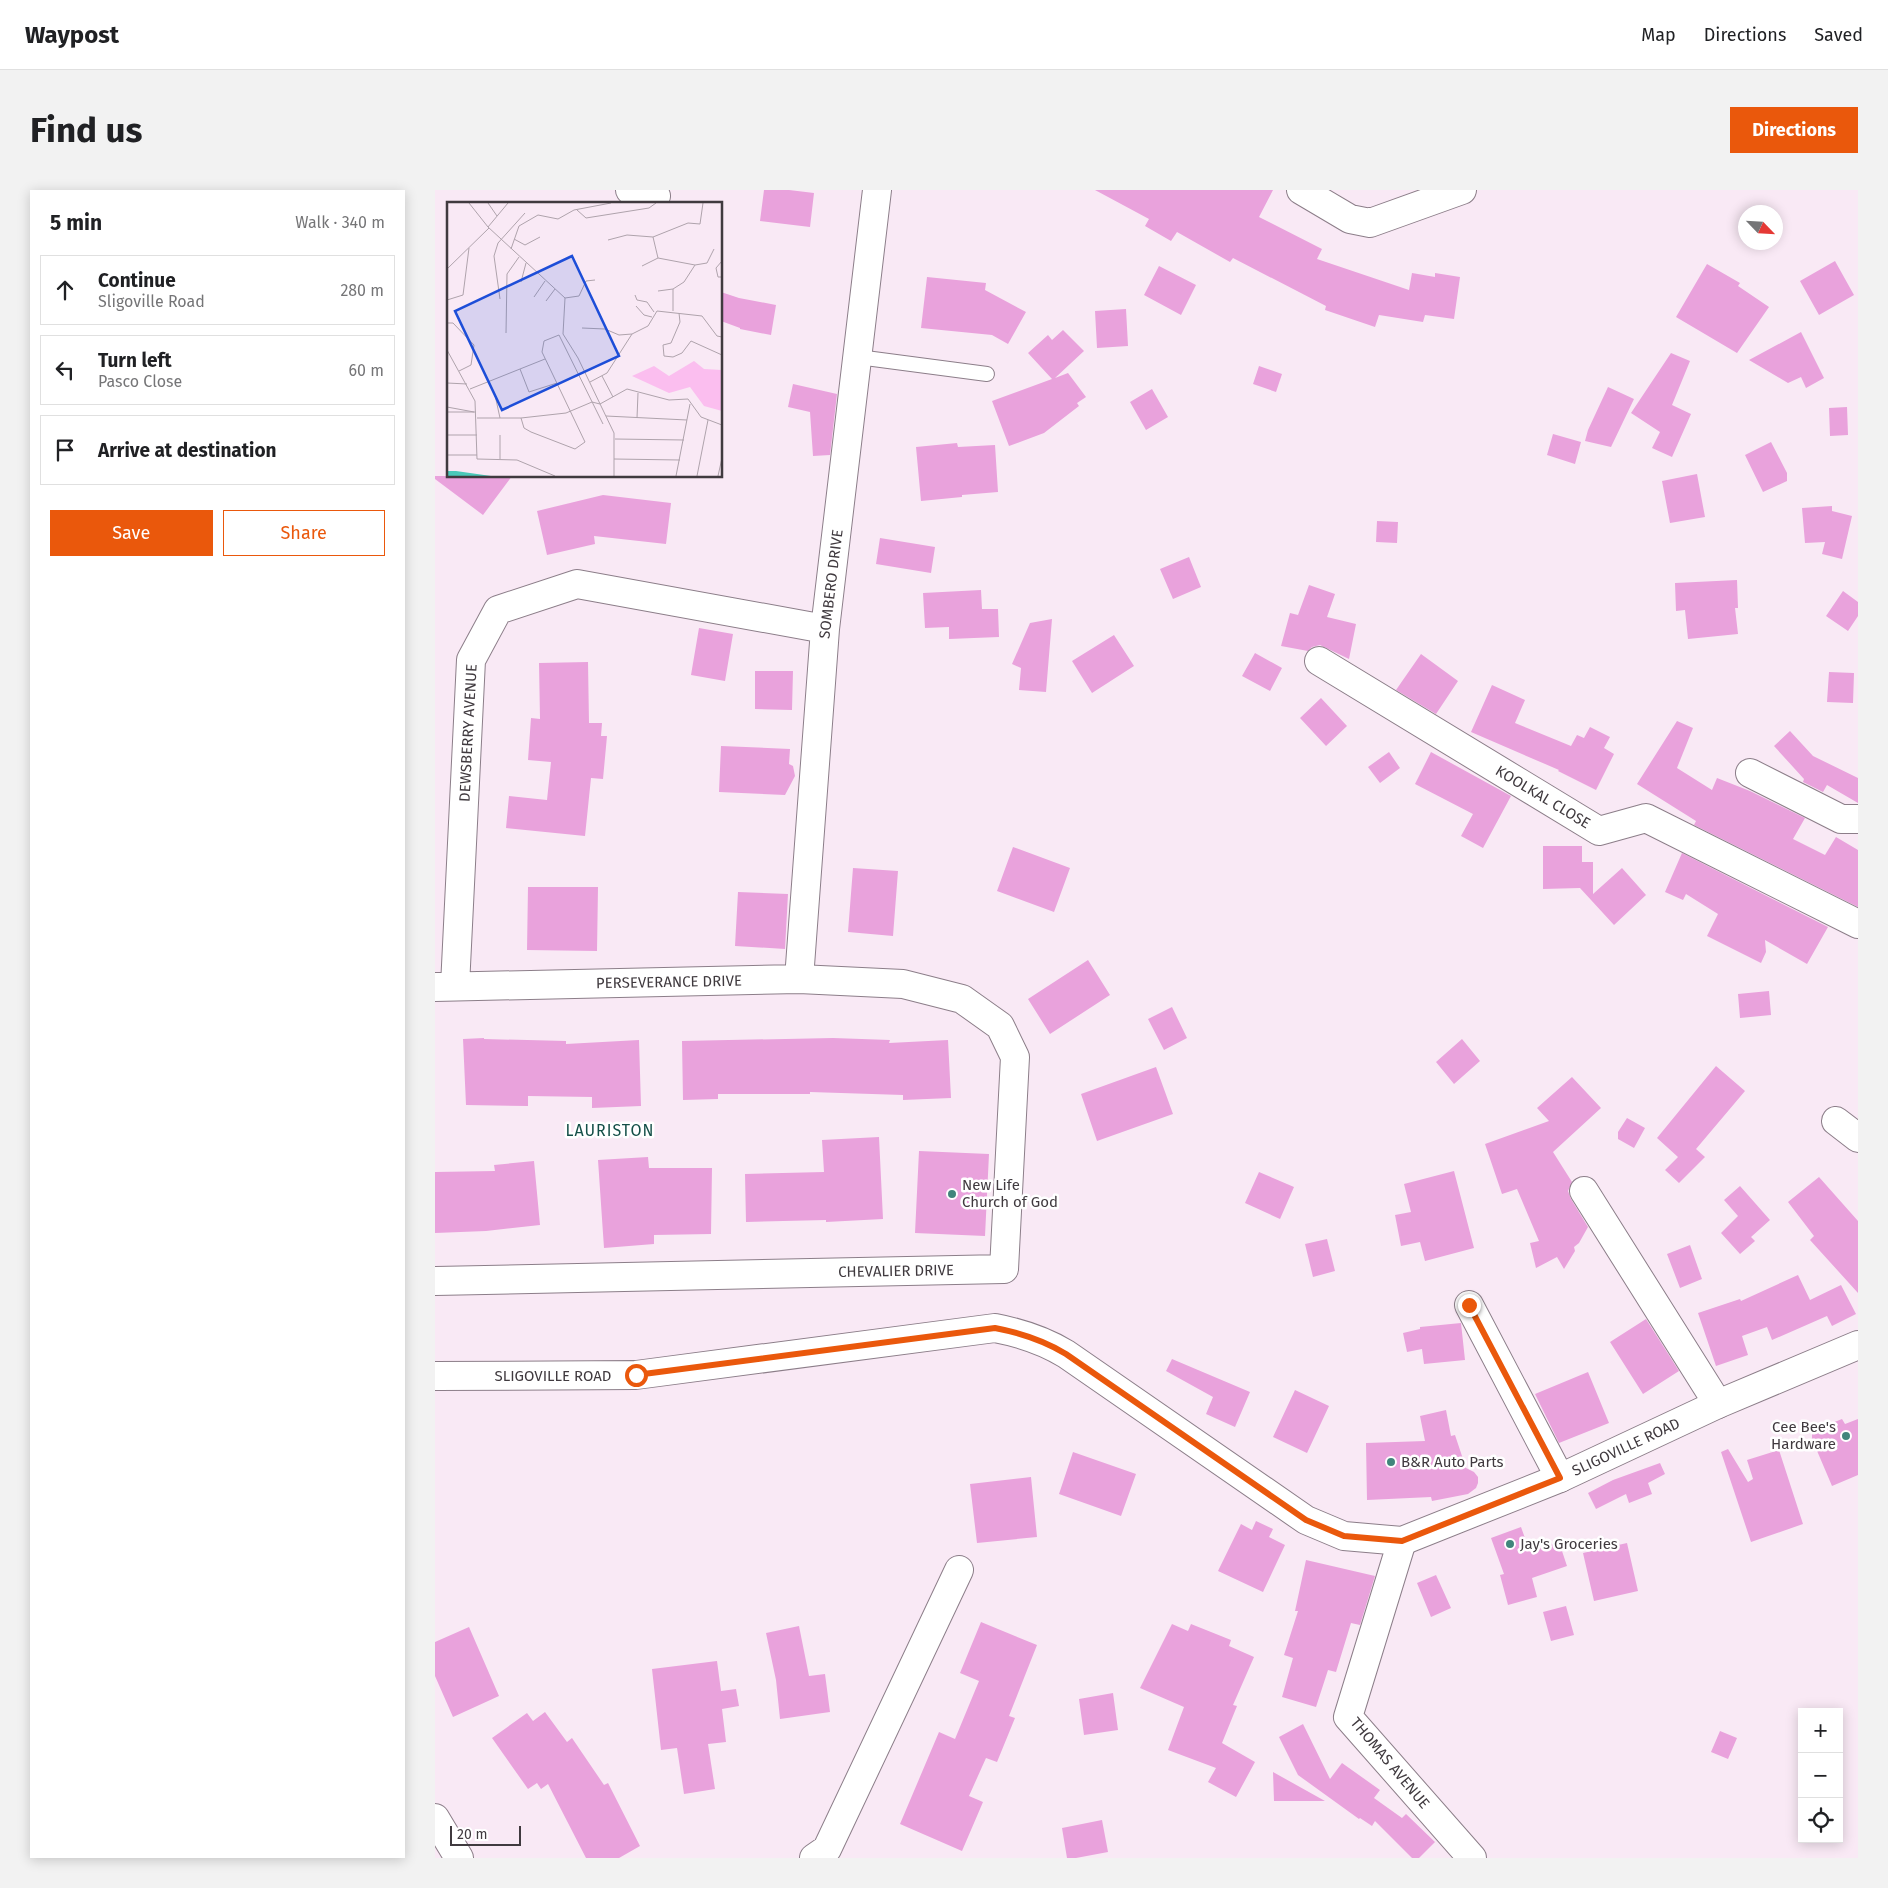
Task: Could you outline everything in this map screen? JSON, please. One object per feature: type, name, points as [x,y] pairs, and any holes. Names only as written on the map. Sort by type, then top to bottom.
[{"type":"street","points":[[630,190],[656,196]]},
{"type":"street","name":"SOMBERO DRIVE","points":[[799,979],[825,629],[877,190]]},
{"type":"street","points":[[1301,190],[1350,219],[1369,222],[1462,190]]},
{"type":"street","name":"DEWSBERRY AVENUE","points":[[445,986],[471,660],[498,610],[577,584],[825,629]]},
{"type":"street","name":"KOOLKAL CLOSE","points":[[1319,661],[1599,831],[1646,818],[1858,924]]},
{"type":"street","points":[[1750,773],[1841,819],[1858,819]]},
{"type":"street","name":"PERSEVERANCE DRIVE","points":[[445,986],[799,979],[903,984]]},
{"type":"street","name":"CHEVALIER DRIVE","points":[[435,1281],[1003,1269],[1015,1056],[1000,1026],[962,999],[903,984]]},
{"type":"street","points":[[1836,1121],[1858,1138]]},
{"type":"street","points":[[1584,1190],[1718,1404]]},
{"type":"street","points":[[1469,1305],[1560,1478]]},
{"type":"street","name":"SLIGOVILLE ROAD","points":[[435,1376],[636,1375],[995,1328],[1024,1334],[1049,1344],[1066,1354],[1306,1520],[1344,1536],[1402,1541],[1560,1478],[1718,1404],[1858,1345]]},
{"type":"street","name":"THOMAS AVENUE","points":[[1402,1541],[1348,1717],[1472,1858]]},
{"type":"street","points":[[814,1858],[827,1849],[959,1570]]},
{"type":"street","points":[[435,1818],[459,1858]]},
{"type":"lane","points":[[858,357],[987,374]]},
{"type":"building","points":[[764,190],[814,193],[810,227],[760,221]]},
{"type":"building","points":[[1095,190],[1273,190],[1259,217],[1322,249],[1317,259],[1409,290],[1412,273],[1435,277],[1435,273],[1460,277],[1454,319],[1425,315],[1423,322],[1379,315],[1375,327],[1325,310],[1326,306],[1233,258],[1230,262],[1177,232],[1171,241],[1145,226],[1149,219]]},
{"type":"building","points":[[1835,261],[1854,295],[1819,315],[1800,281]]},
{"type":"building","points":[[1707,264],[1740,283],[1738,286],[1769,307],[1737,353],[1676,317]]},
{"type":"building","points":[[1159,266],[1196,285],[1181,315],[1144,295]]},
{"type":"building","points":[[927,277],[986,283],[985,290],[1026,312],[1008,344],[992,335],[921,328]]},
{"type":"building","points":[[723,293],[739,298],[776,305],[771,335],[740,328],[723,322]]},
{"type":"building","points":[[1126,309],[1128,346],[1097,348],[1095,311]]},
{"type":"building","points":[[1063,330],[1084,351],[1055,378],[1068,373],[1086,397],[1077,403],[1079,406],[1044,433],[1009,446],[992,401],[1052,379],[1028,353],[1048,335],[1052,340]]},
{"type":"building","points":[[1801,332],[1824,378],[1806,388],[1801,377],[1788,383],[1749,360]]},
{"type":"building","points":[[1671,353],[1690,361],[1672,405],[1691,414],[1672,457],[1652,448],[1660,432],[1631,413]]},
{"type":"building","points":[[1259,366],[1282,374],[1276,392],[1253,384]]},
{"type":"building","points":[[793,384],[837,394],[830,455],[813,456],[810,412],[788,407]]},
{"type":"building","points":[[1608,387],[1634,399],[1611,447],[1585,441],[1588,430]]},
{"type":"building","points":[[1152,389],[1168,417],[1146,430],[1130,402]]},
{"type":"building","points":[[1847,407],[1848,435],[1830,436],[1829,408]]},
{"type":"building","points":[[1553,434],[1581,442],[1575,464],[1547,455]]},
{"type":"building","points":[[1771,442],[1787,473],[1787,481],[1763,492],[1745,455]]},
{"type":"building","points":[[957,443],[958,447],[995,445],[998,492],[921,501],[916,447]]},
{"type":"building","points":[[1697,474],[1705,517],[1670,523],[1662,481]]},
{"type":"building","points":[[435,476],[447,476],[447,478],[511,478],[483,515],[435,479]]},
{"type":"building","points":[[603,495],[671,503],[666,544],[594,536],[595,544],[547,555],[537,511]]},
{"type":"building","points":[[1832,506],[1832,511],[1852,516],[1842,559],[1822,554],[1825,542],[1805,543],[1802,508]]},
{"type":"building","points":[[1377,521],[1398,522],[1397,543],[1376,542]]},
{"type":"building","points":[[880,538],[935,547],[931,573],[876,564]]},
{"type":"building","points":[[1189,557],[1201,587],[1173,599],[1160,569]]},
{"type":"building","points":[[1737,580],[1738,608],[1735,608],[1738,634],[1688,639],[1685,610],[1676,611],[1675,583]]},
{"type":"building","points":[[1309,585],[1335,594],[1327,617],[1356,624],[1349,659],[1320,645],[1312,647],[1308,651],[1281,646],[1290,613],[1298,615]]},
{"type":"building","points":[[981,590],[982,609],[998,609],[999,637],[949,639],[949,627],[925,628],[923,593]]},
{"type":"building","points":[[1843,591],[1858,602],[1858,616],[1848,631],[1826,616]]},
{"type":"building","points":[[1052,619],[1046,692],[1019,690],[1021,668],[1012,664],[1030,623]]},
{"type":"building","points":[[699,628],[733,634],[725,681],[691,675]]},
{"type":"building","points":[[1114,635],[1134,666],[1092,693],[1072,661]]},
{"type":"building","points":[[1255,653],[1282,668],[1270,691],[1242,676]]},
{"type":"building","points":[[1421,654],[1458,681],[1436,714],[1396,690]]},
{"type":"building","points":[[588,662],[589,723],[602,723],[601,736],[607,736],[603,779],[591,778],[585,836],[506,828],[509,796],[547,800],[551,762],[528,760],[531,718],[540,719],[539,663]]},
{"type":"building","points":[[755,671],[793,671],[792,710],[755,709]]},
{"type":"building","points":[[1829,672],[1854,673],[1853,703],[1827,702]]},
{"type":"building","points":[[1492,685],[1525,700],[1515,723],[1571,746],[1577,735],[1584,738],[1590,727],[1610,737],[1604,748],[1614,754],[1596,790],[1559,770],[1471,732]]},
{"type":"building","points":[[1321,698],[1347,726],[1326,746],[1300,718]]},
{"type":"building","points":[[1677,721],[1693,728],[1677,768],[1712,790],[1717,778],[1750,791],[1805,818],[1793,839],[1825,855],[1836,837],[1858,850],[1858,907],[1694,825],[1696,821],[1637,784]]},
{"type":"building","points":[[1790,731],[1813,756],[1858,778],[1858,803],[1827,785],[1823,792],[1803,782],[1804,779],[1774,746]]},
{"type":"building","points":[[721,746],[790,749],[789,764],[793,766],[795,776],[785,795],[719,792]]},
{"type":"building","points":[[1389,752],[1400,768],[1380,783],[1368,767]]},
{"type":"building","points":[[1431,752],[1511,796],[1483,848],[1461,836],[1473,814],[1415,784]]},
{"type":"building","points":[[1543,846],[1582,846],[1582,862],[1593,862],[1593,894],[1622,868],[1646,895],[1614,925],[1580,888],[1543,889]]},
{"type":"building","points":[[1013,847],[1070,868],[1054,912],[997,891]]},
{"type":"building","points":[[1682,853],[1828,927],[1807,964],[1765,940],[1766,952],[1761,963],[1707,936],[1718,914],[1686,894],[1683,900],[1665,892]]},
{"type":"building","points":[[853,868],[898,871],[893,936],[848,932]]},
{"type":"building","points":[[528,887],[598,887],[597,951],[527,950]]},
{"type":"building","points":[[738,892],[788,894],[785,949],[735,946]]},
{"type":"building","points":[[1088,960],[1110,995],[1050,1034],[1028,999]]},
{"type":"building","points":[[1769,991],[1771,1015],[1740,1018],[1738,994]]},
{"type":"building","points":[[1172,1007],[1187,1038],[1164,1050],[1148,1019]]},
{"type":"building","points":[[833,1038],[890,1040],[889,1043],[948,1040],[951,1098],[903,1100],[903,1095],[810,1092],[810,1094],[718,1094],[718,1099],[683,1100],[682,1041]]},
{"type":"building","points":[[463,1039],[566,1041],[566,1044],[639,1040],[641,1106],[592,1108],[592,1097],[528,1096],[528,1106],[466,1105]]},
{"type":"building","points":[[1462,1039],[1480,1061],[1454,1084],[1436,1062]]},
{"type":"building","points":[[1716,1066],[1745,1091],[1696,1149],[1705,1157],[1679,1183],[1665,1170],[1678,1157],[1657,1138]]},
{"type":"building","points":[[1156,1067],[1173,1114],[1097,1141],[1081,1094]]},
{"type":"building","points":[[1572,1077],[1601,1108],[1553,1152],[1572,1182],[1568,1191],[1588,1227],[1579,1243],[1574,1247],[1575,1251],[1564,1269],[1557,1257],[1536,1268],[1530,1243],[1539,1241],[1517,1189],[1502,1194],[1485,1144],[1549,1121],[1537,1108]]},
{"type":"building","points":[[1627,1118],[1645,1128],[1634,1148],[1618,1139],[1618,1132]]},
{"type":"building","points":[[879,1137],[883,1219],[826,1222],[826,1220],[746,1222],[745,1174],[824,1172],[822,1140]]},
{"type":"building","name":"New Life Church of God","points":[[919,1151],[989,1154],[985,1236],[915,1233]]},
{"type":"building","points":[[648,1157],[649,1168],[712,1168],[711,1234],[654,1235],[654,1244],[604,1248],[598,1160]]},
{"type":"building","points":[[534,1161],[540,1225],[486,1231],[435,1233],[435,1172],[495,1171],[494,1165]]},
{"type":"building","points":[[1454,1171],[1474,1248],[1425,1261],[1420,1242],[1401,1246],[1395,1215],[1411,1212],[1404,1184]]},
{"type":"building","points":[[1259,1172],[1294,1187],[1280,1219],[1245,1203]]},
{"type":"building","points":[[1819,1177],[1858,1221],[1858,1293],[1810,1240],[1814,1236],[1788,1202]]},
{"type":"building","points":[[1740,1186],[1770,1220],[1751,1237],[1755,1241],[1740,1254],[1721,1233],[1738,1216],[1724,1200]]},
{"type":"building","points":[[1327,1239],[1335,1271],[1313,1277],[1305,1244]]},
{"type":"building","points":[[1690,1245],[1702,1279],[1680,1288],[1667,1254]]},
{"type":"building","points":[[1798,1275],[1810,1300],[1841,1285],[1856,1314],[1832,1326],[1827,1316],[1772,1340],[1767,1327],[1742,1336],[1748,1355],[1716,1366],[1698,1313],[1740,1299],[1741,1301]]},
{"type":"building","points":[[1646,1319],[1679,1371],[1643,1394],[1610,1342]]},
{"type":"building","points":[[1461,1323],[1465,1360],[1424,1364],[1422,1349],[1407,1352],[1403,1333],[1420,1329],[1420,1327]]},
{"type":"building","points":[[1172,1359],[1250,1392],[1235,1427],[1206,1414],[1213,1397],[1166,1371]]},
{"type":"building","points":[[1588,1372],[1609,1423],[1559,1443],[1535,1394]]},
{"type":"building","points":[[1295,1390],[1329,1406],[1307,1453],[1273,1437]]},
{"type":"building","points":[[1446,1410],[1451,1436],[1455,1435],[1466,1468],[1474,1472],[1478,1477],[1476,1488],[1468,1494],[1432,1501],[1431,1497],[1367,1500],[1366,1443],[1425,1441],[1420,1416]]},
{"type":"building","points":[[1842,1419],[1845,1424],[1858,1419],[1858,1475],[1832,1486],[1812,1439],[1812,1431]]},
{"type":"building","points":[[1728,1449],[1748,1482],[1753,1479],[1747,1460],[1779,1450],[1803,1524],[1751,1542],[1721,1452]]},
{"type":"building","points":[[1073,1452],[1136,1474],[1121,1516],[1059,1494]]},
{"type":"building","points":[[1660,1463],[1665,1474],[1648,1483],[1652,1494],[1629,1503],[1626,1494],[1596,1509],[1588,1493],[1613,1480]]},
{"type":"building","points":[[1031,1477],[1037,1537],[977,1543],[970,1484]]},
{"type":"building","points":[[1256,1521],[1273,1529],[1269,1537],[1285,1545],[1263,1592],[1218,1571],[1241,1524],[1252,1530]]},
{"type":"building","points":[[1521,1527],[1530,1552],[1559,1542],[1567,1566],[1532,1578],[1537,1597],[1508,1605],[1500,1575],[1504,1574],[1491,1538]]},
{"type":"building","points":[[1627,1543],[1638,1591],[1594,1601],[1583,1553]]},
{"type":"building","points":[[1306,1560],[1375,1576],[1360,1625],[1351,1623],[1336,1672],[1328,1670],[1316,1707],[1282,1697],[1293,1658],[1284,1655],[1298,1611],[1295,1611]]},
{"type":"building","points":[[1436,1575],[1451,1608],[1431,1617],[1417,1583]]},
{"type":"building","points":[[1566,1606],[1574,1635],[1551,1641],[1543,1612]]},
{"type":"building","points":[[981,1622],[1037,1645],[1009,1716],[1015,1718],[997,1762],[986,1758],[969,1796],[983,1802],[962,1851],[900,1824],[939,1732],[955,1739],[979,1681],[960,1673]]},
{"type":"building","points":[[1172,1624],[1188,1631],[1191,1624],[1231,1640],[1229,1646],[1254,1657],[1233,1705],[1237,1706],[1222,1743],[1255,1762],[1236,1797],[1208,1782],[1216,1768],[1168,1750],[1184,1707],[1140,1688]]},
{"type":"building","points":[[799,1626],[809,1676],[825,1674],[830,1712],[780,1719],[776,1680],[766,1633]]},
{"type":"building","points":[[469,1627],[499,1696],[453,1717],[435,1676],[435,1642]]},
{"type":"building","points":[[717,1661],[721,1691],[736,1689],[739,1706],[722,1709],[726,1742],[708,1744],[715,1789],[684,1794],[677,1748],[661,1750],[652,1669]]},
{"type":"building","points":[[1113,1693],[1118,1730],[1084,1735],[1079,1699]]},
{"type":"building","points":[[545,1712],[567,1742],[572,1738],[604,1785],[608,1783],[640,1846],[619,1858],[586,1858],[548,1784],[541,1789],[537,1783],[528,1789],[492,1738],[527,1713],[533,1721]]},
{"type":"building","points":[[1303,1724],[1330,1779],[1342,1763],[1380,1790],[1374,1798],[1402,1818],[1406,1814],[1435,1842],[1419,1858],[1412,1858],[1375,1821],[1372,1826],[1359,1819],[1298,1775],[1279,1737]]},
{"type":"building","points":[[1720,1731],[1737,1738],[1728,1759],[1711,1752]]},
{"type":"building","points":[[1273,1772],[1325,1801],[1274,1801]]},
{"type":"building","points":[[1102,1820],[1108,1852],[1067,1858],[1062,1828]]},
{"type":"place","name":"New Life Church of God","points":[[952,1194]]},
{"type":"place","name":"Cee Bee's Hardware","points":[[1846,1436]]},
{"type":"place","name":"B&R Auto Parts","points":[[1391,1462]]},
{"type":"place","name":"Jay's Groceries","points":[[1510,1544]]},
{"type":"district","name":"LAURISTON","points":[[610,1130]]},
{"type":"route","points":[[636,1375],[995,1328],[1024,1334],[1049,1344],[1066,1354],[1306,1520],[1344,1536],[1402,1541],[1560,1478],[1469,1305]]}]
